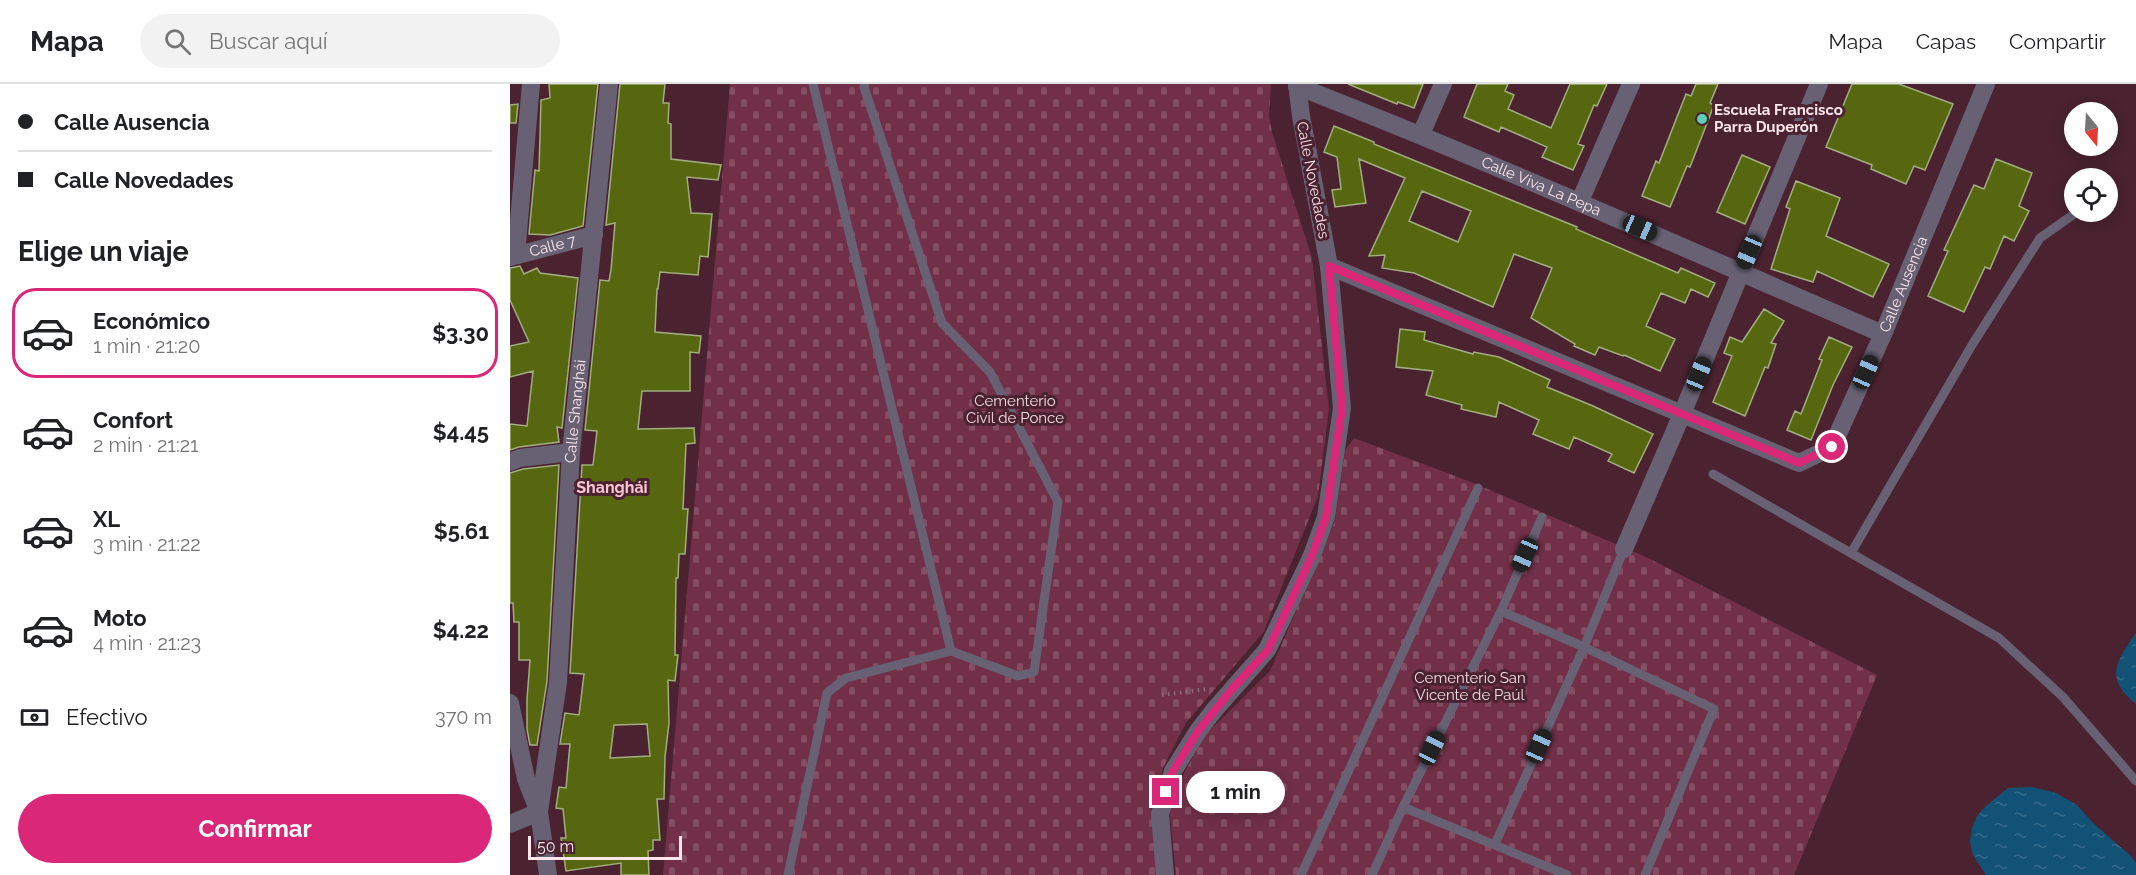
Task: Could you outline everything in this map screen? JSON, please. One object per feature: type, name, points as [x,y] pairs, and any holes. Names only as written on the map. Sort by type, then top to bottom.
[{"type":"street","points":[[513,256],[531,84]]},
{"type":"street","name":"Calle Shanghái","points":[[539,812],[558,682],[571,452],[609,84]]},
{"type":"street","points":[[1421,134],[1443,84]]},
{"type":"street","points":[[1580,201],[1631,84]]},
{"type":"street","points":[[1624,549],[1819,84]]},
{"type":"street","name":"Calle Viva La Pepa","points":[[1297,85],[1580,201],[1883,334]]},
{"type":"street","name":"Calle Novedades","points":[[1165,875],[1160,814],[1173,771],[1198,731],[1268,650],[1311,558],[1326,517],[1342,408],[1329,266],[1297,85]]},
{"type":"street","name":"Calle Ausencia","points":[[1682,414],[1799,463],[1832,447],[1883,334],[1981,86]]},
{"type":"street","name":"Calle 7","points":[[513,256],[594,235]]},
{"type":"street","points":[[1329,266],[1682,414]]},
{"type":"street","points":[[510,462],[520,458],[571,452]]},
{"type":"street","points":[[510,703],[526,779],[539,812],[548,875]]},
{"type":"street","points":[[510,824],[539,812]]},
{"type":"lane","points":[[813,84],[951,651]]},
{"type":"lane","points":[[788,875],[827,693],[846,678],[951,651],[1018,676],[1034,672],[1058,502],[990,372],[942,323],[862,85]]},
{"type":"lane","points":[[1851,553],[1972,345],[2040,238],[2064,221]]},
{"type":"lane","points":[[1713,474],[1999,638],[2063,697],[2136,781]]},
{"type":"lane","points":[[1300,875],[1478,488]]},
{"type":"lane","points":[[1372,875],[1403,807],[1501,611],[1542,517]]},
{"type":"lane","points":[[1495,844],[1584,647],[1624,549]]},
{"type":"lane","points":[[1501,611],[1584,647],[1714,709],[1645,875]]},
{"type":"lane","points":[[1403,807],[1567,875]]},
{"type":"path","points":[[1162,695],[1216,687],[1232,689]]},
{"type":"green space","name":"Cementerio Civil de Ponce","points":[[730,84],[1271,84],[1269,116],[1272,132],[1312,258],[1329,409],[1318,496],[1264,631],[1186,723],[1163,768],[1151,806],[1159,875],[663,875]]},
{"type":"green space","name":"Cementerio San Vicente de Paúl","points":[[1354,438],[1471,482],[1646,557],[1877,675],[1794,875],[1176,875],[1169,805],[1204,736],[1270,671],[1335,521],[1345,450]]},
{"type":"water","points":[[2136,633],[2136,704],[2120,686],[2116,670],[2123,652]]},
{"type":"water","points":[[2032,787],[2056,793],[2077,805],[2093,823],[2131,856],[2136,863],[2136,875],[1986,875],[1973,855],[1970,842],[1977,816],[2008,788]]},
{"type":"building","points":[[549,84],[598,84],[583,226],[550,235],[529,234],[535,170],[539,171],[541,100],[550,98]]},
{"type":"building","points":[[620,84],[665,84],[663,103],[669,103],[671,159],[721,165],[718,180],[687,177],[691,213],[712,214],[708,257],[700,256],[698,275],[660,272],[657,289],[655,332],[701,336],[699,353],[690,352],[690,391],[642,391],[638,429],[694,428],[695,443],[686,444],[683,509],[688,509],[685,554],[679,554],[678,578],[676,578],[675,655],[678,655],[675,681],[668,680],[669,723],[664,799],[657,799],[660,840],[653,840],[653,850],[648,851],[649,875],[621,875],[621,863],[566,871],[561,838],[566,838],[563,809],[556,808],[559,787],[566,788],[570,744],[560,744],[565,713],[579,715],[584,674],[570,673],[582,465],[593,465],[597,431],[585,430],[600,280],[609,281],[615,223],[606,225]],"holes":[[[647,724],[650,756],[610,758],[614,725]]]},
{"type":"building","points":[[1348,84],[1423,84],[1414,108],[1398,102],[1397,104]]},
{"type":"building","points":[[1477,84],[1508,84],[1505,91],[1514,95],[1508,109],[1551,128],[1570,84],[1607,84],[1597,106],[1594,105],[1578,144],[1584,146],[1573,170],[1542,157],[1547,147],[1501,127],[1499,132],[1464,117]]},
{"type":"building","points":[[1696,84],[1718,84],[1710,103],[1714,105],[1690,167],[1687,166],[1670,207],[1642,196],[1656,161],[1659,163],[1686,94],[1691,96]]},
{"type":"building","points":[[1852,84],[1899,84],[1953,104],[1925,170],[1914,166],[1906,184],[1871,169],[1872,165],[1826,147]]},
{"type":"building","points":[[518,104],[516,123],[510,123],[510,105]]},
{"type":"building","points":[[1334,126],[1577,227],[1576,229],[1678,273],[1681,268],[1715,283],[1708,297],[1691,289],[1685,303],[1661,293],[1646,326],[1675,339],[1660,371],[1599,347],[1595,355],[1574,346],[1575,344],[1531,318],[1552,268],[1514,254],[1493,307],[1414,273],[1382,268],[1385,255],[1369,256],[1405,178],[1359,159],[1366,203],[1335,207],[1332,190],[1341,189],[1337,157],[1324,152]],"holes":[[[1422,191],[1471,211],[1458,242],[1409,221]]]},
{"type":"building","points":[[1742,155],[1770,167],[1745,224],[1717,212]]},
{"type":"building","points":[[1996,159],[2032,173],[2019,206],[2029,211],[2014,241],[2004,236],[1990,269],[1985,267],[1964,312],[1928,296],[1948,251],[1944,250],[1974,185],[1984,189]]},
{"type":"building","points":[[1796,181],[1840,198],[1826,236],[1889,264],[1873,297],[1817,271],[1813,282],[1771,269],[1790,209],[1786,207]]},
{"type":"building","points":[[520,266],[524,274],[537,268],[540,273],[578,278],[562,428],[557,427],[559,442],[510,450],[510,424],[527,426],[533,371],[510,377],[510,346],[529,342],[510,300],[510,268]]},
{"type":"building","points":[[1764,309],[1784,321],[1771,343],[1776,344],[1768,368],[1765,367],[1745,416],[1713,402],[1732,356],[1724,353],[1730,337],[1742,342]]},
{"type":"building","points":[[1400,329],[1425,332],[1424,340],[1473,354],[1474,352],[1499,357],[1550,380],[1547,387],[1653,434],[1634,473],[1608,461],[1612,454],[1574,437],[1569,449],[1533,434],[1539,420],[1499,402],[1496,417],[1461,409],[1462,405],[1426,395],[1433,371],[1396,367]]},
{"type":"building","points":[[1829,337],[1852,347],[1833,385],[1811,440],[1787,430],[1795,411],[1801,414],[1822,360],[1819,359]]},
{"type":"building","points":[[559,465],[547,681],[537,745],[530,745],[527,729],[527,699],[530,660],[519,660],[519,622],[514,622],[513,603],[510,603],[510,473],[523,469]]},
{"type":"place","name":"Escuela Francisco Parra Duperón","points":[[1702,119]]},
{"type":"district","name":"Shanghái","points":[[612,487]]},
{"type":"route","points":[[1166,792],[1173,771],[1198,731],[1268,650],[1311,558],[1326,517],[1342,408],[1329,266],[1799,463],[1832,447]]}]
